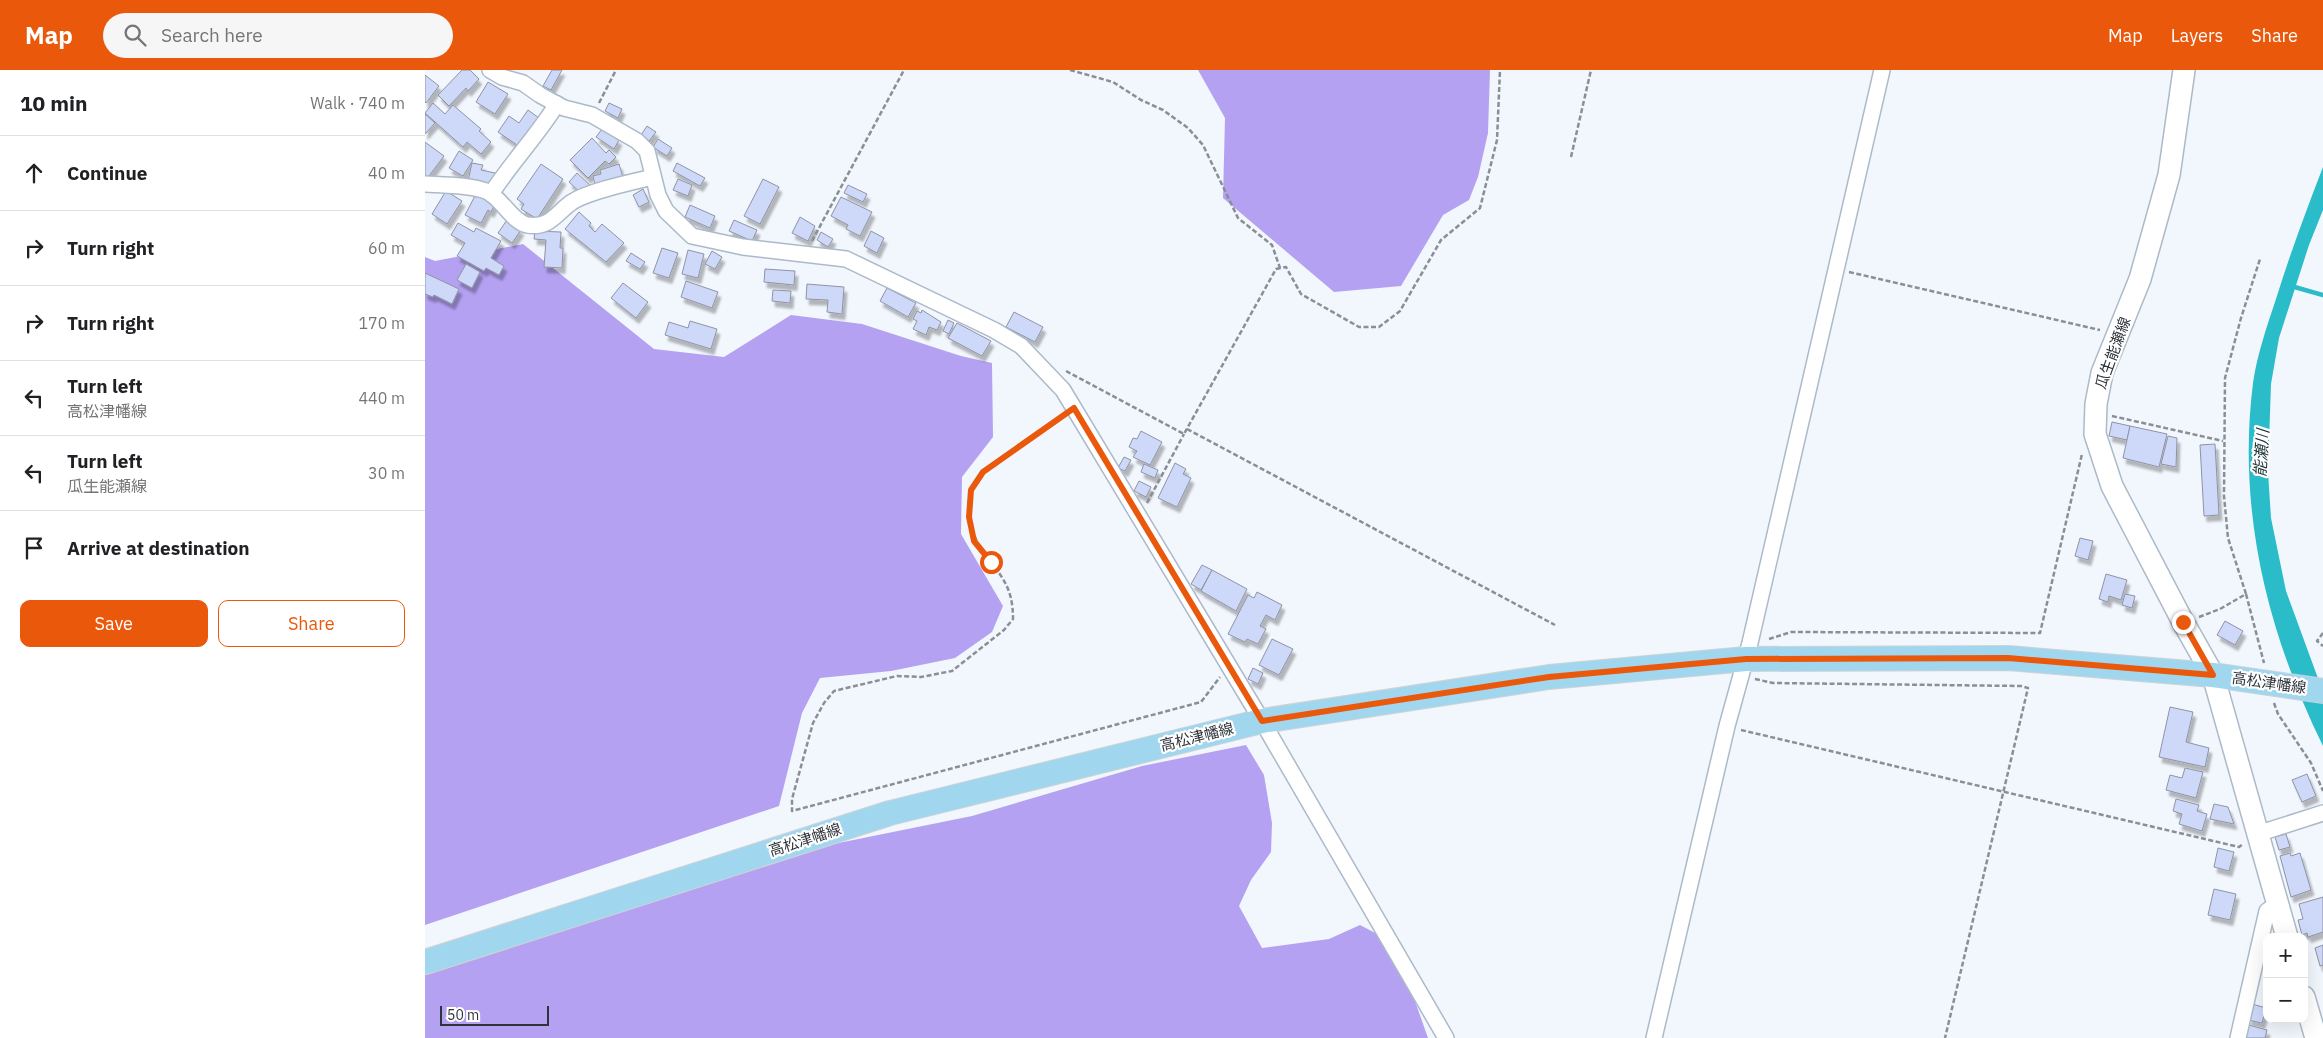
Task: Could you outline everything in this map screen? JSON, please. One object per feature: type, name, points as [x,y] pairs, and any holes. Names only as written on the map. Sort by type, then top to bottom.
[{"type":"main road","name":"瓜生能瀬線","points":[[2184,70],[2169,175],[2156,228],[2140,279],[2103,373],[2096,412],[2095,434],[2112,486],[2213,675],[2286,933]]},
{"type":"main road","name":"高松津幡線","points":[[425,962],[890,813],[1262,721],[1549,677],[1746,660],[2008,658],[2213,675],[2265,681],[2323,691]]},
{"type":"main road","points":[[2308,1011],[2316,1038]]},
{"type":"street","points":[[490,70],[503,77],[523,82],[557,104],[592,115],[642,146],[647,151],[658,195],[667,211],[692,236],[743,247],[846,258],[994,330],[1021,346],[1063,390],[1262,721],[1446,1038]]},
{"type":"street","points":[[1654,1038],[1727,726],[1746,660],[1882,70]]},
{"type":"street","points":[[491,194],[557,104]]},
{"type":"street","points":[[425,184],[485,190],[501,201],[514,217],[526,225],[546,224],[573,201],[653,177]]},
{"type":"street","points":[[2257,834],[2323,814]]},
{"type":"street","points":[[2238,1038],[2267,911],[2277,904]]},
{"type":"path","points":[[592,115],[616,70]]},
{"type":"path","points":[[805,254],[904,70]]},
{"type":"path","points":[[1070,70],[1113,82],[1141,100],[1163,110],[1188,128],[1203,145],[1238,218],[1272,246],[1280,268]]},
{"type":"path","points":[[1139,517],[1276,269],[1285,267],[1301,294],[1359,327],[1379,327],[1400,310],[1441,240],[1480,208],[1497,140],[1500,70]]},
{"type":"path","points":[[1571,157],[1591,70]]},
{"type":"path","points":[[2260,259],[2241,318],[2225,378],[2224,496],[2228,538],[2264,657],[2265,688],[2278,714],[2311,763],[2323,791]]},
{"type":"path","points":[[1835,268],[2118,334]]},
{"type":"path","points":[[1064,369],[1184,434]]},
{"type":"path","points":[[1074,408],[983,472],[971,490],[969,517],[974,541],[1004,578],[1013,603],[1013,619],[1004,630],[952,670],[921,677],[897,676],[833,691],[823,703],[813,723],[791,799],[792,811],[1201,702],[1230,667]]},
{"type":"path","points":[[2096,412],[2224,441]]},
{"type":"path","points":[[1187,429],[1555,625]]},
{"type":"path","points":[[1945,1038],[2028,688],[2021,686],[1773,683],[1746,660],[1791,632],[2040,633],[2083,452],[2097,442]]},
{"type":"path","points":[[2183,622],[2220,609],[2246,594]]},
{"type":"path","points":[[2323,633],[2317,641],[2323,646]]},
{"type":"path","points":[[1727,726],[2239,847],[2257,834]]},
{"type":"shaded area","points":[[1198,70],[1490,70],[1488,133],[1478,177],[1469,200],[1443,215],[1401,286],[1334,292],[1223,198],[1225,118]]},
{"type":"shaded area","points":[[523,244],[654,349],[724,357],[791,315],[862,324],[961,356],[992,363],[993,437],[962,477],[961,534],[1003,606],[992,632],[955,658],[891,671],[820,678],[802,713],[779,806],[425,925],[425,257],[435,261]]},
{"type":"shaded area","points":[[1246,745],[1264,775],[1272,823],[1271,852],[1251,880],[1239,906],[1262,948],[1329,939],[1360,925],[1379,935],[1410,987],[1428,1038],[425,1038],[425,971],[794,852],[972,816],[1142,766]]},
{"type":"water","name":"能瀬川","points":[[2323,167],[2323,210],[2309,245],[2279,338],[2271,384],[2268,472],[2271,518],[2286,591],[2323,692],[2323,746],[2303,703],[2286,659],[2272,615],[2261,569],[2253,524],[2249,477],[2249,430],[2253,383],[2257,362],[2293,249]]},
{"type":"building","points":[[462,70],[470,70],[479,79],[468,91],[466,88],[449,106],[438,95]]},
{"type":"building","points":[[552,70],[562,70],[551,90],[543,86]]},
{"type":"building","points":[[425,75],[439,86],[426,103],[425,102]]},
{"type":"building","points":[[488,82],[508,94],[495,114],[476,102]]},
{"type":"building","points":[[433,103],[445,114],[453,105],[481,129],[479,131],[491,142],[481,154],[467,142],[463,147],[425,113]]},
{"type":"building","points":[[609,103],[622,109],[618,118],[605,111]]},
{"type":"building","points":[[528,110],[539,118],[520,147],[498,132],[509,116],[519,123]]},
{"type":"building","points":[[425,114],[435,123],[425,134]]},
{"type":"building","points":[[647,126],[656,132],[649,141],[641,135]]},
{"type":"building","points":[[602,129],[619,140],[614,149],[596,137]]},
{"type":"building","points":[[592,138],[606,153],[609,150],[616,157],[609,164],[605,161],[588,178],[570,160]]},
{"type":"building","points":[[658,139],[672,148],[667,156],[653,147]]},
{"type":"building","points":[[425,142],[444,156],[426,180],[425,179]]},
{"type":"building","points":[[459,151],[473,160],[463,176],[449,168]]},
{"type":"building","points":[[472,163],[483,165],[481,170],[495,173],[493,186],[468,181]]},
{"type":"building","points":[[677,163],[705,178],[700,186],[673,171]]},
{"type":"building","points":[[541,164],[563,179],[537,219],[521,209],[524,204],[517,199]]},
{"type":"building","points":[[619,164],[623,177],[596,190],[593,176],[601,174],[600,170]]},
{"type":"building","points":[[577,173],[592,187],[584,196],[569,182]]},
{"type":"building","points":[[678,179],[692,185],[688,196],[673,190]]},
{"type":"building","points":[[763,179],[779,187],[760,224],[744,216]]},
{"type":"building","points":[[848,185],[867,194],[863,202],[844,193]]},
{"type":"building","points":[[643,189],[649,202],[639,207],[633,195]]},
{"type":"building","points":[[446,191],[462,201],[447,224],[432,214]]},
{"type":"building","points":[[477,192],[496,202],[491,212],[488,210],[481,223],[465,215]]},
{"type":"building","points":[[841,197],[872,212],[860,236],[846,229],[848,225],[831,216]]},
{"type":"building","points":[[690,205],[715,216],[710,228],[685,217]]},
{"type":"building","points":[[579,212],[591,223],[589,226],[595,232],[602,224],[624,243],[606,262],[565,229]]},
{"type":"building","points":[[800,217],[815,226],[808,241],[792,233]]},
{"type":"building","points":[[507,220],[521,230],[512,243],[498,233]]},
{"type":"building","points":[[734,220],[757,230],[752,241],[729,231]]},
{"type":"building","points":[[458,223],[474,232],[476,228],[501,241],[491,258],[504,266],[499,275],[486,268],[484,271],[457,256],[465,243],[451,235]]},
{"type":"building","points":[[535,231],[561,232],[560,248],[563,248],[562,268],[544,267],[546,240],[534,239]]},
{"type":"building","points":[[871,231],[884,238],[877,253],[864,246]]},
{"type":"building","points":[[821,232],[833,239],[828,247],[817,240]]},
{"type":"building","points":[[662,248],[678,253],[669,278],[653,273]]},
{"type":"building","points":[[688,250],[704,254],[698,278],[682,274]]},
{"type":"building","points":[[712,251],[722,257],[715,269],[705,264]]},
{"type":"building","points":[[631,253],[645,262],[640,269],[626,261]]},
{"type":"building","points":[[466,264],[480,272],[472,288],[457,280]]},
{"type":"building","points":[[765,269],[795,271],[794,285],[764,282]]},
{"type":"building","points":[[425,273],[459,289],[452,304],[434,295],[433,297],[425,294]]},
{"type":"building","points":[[686,281],[718,292],[712,308],[681,297]]},
{"type":"building","points":[[623,283],[648,302],[636,318],[611,298]]},
{"type":"building","points":[[807,284],[844,287],[842,314],[827,312],[828,300],[806,299]]},
{"type":"building","points":[[887,288],[916,303],[908,317],[880,301]]},
{"type":"building","points":[[773,290],[791,291],[790,303],[772,301]]},
{"type":"building","points":[[922,310],[941,322],[937,330],[929,327],[926,335],[913,329],[917,321],[913,319],[917,311],[921,313]]},
{"type":"building","points":[[1014,312],[1043,327],[1035,342],[1006,327]]},
{"type":"building","points":[[948,320],[954,323],[949,334],[943,331]]},
{"type":"building","points":[[690,321],[717,329],[711,349],[665,335],[669,322],[688,328]]},
{"type":"building","points":[[957,323],[991,341],[982,356],[948,338]]},
{"type":"building","points":[[2112,422],[2130,426],[2127,440],[2109,436]]},
{"type":"building","points":[[2130,426],[2167,434],[2159,467],[2123,458]]},
{"type":"building","points":[[1141,431],[1162,442],[1150,465],[1133,457],[1137,451],[1129,447],[1133,438],[1137,439]]},
{"type":"building","points":[[2168,436],[2177,438],[2176,467],[2161,464]]},
{"type":"building","points":[[2215,444],[2219,515],[2204,516],[2200,445]]},
{"type":"building","points":[[1124,457],[1131,460],[1125,471],[1118,468]]},
{"type":"building","points":[[1175,463],[1186,469],[1183,474],[1191,478],[1177,507],[1158,498]]},
{"type":"building","points":[[1144,464],[1158,470],[1155,478],[1141,472]]},
{"type":"building","points":[[1139,481],[1151,487],[1146,497],[1134,491]]},
{"type":"building","points":[[2080,538],[2093,541],[2088,560],[2075,556]]},
{"type":"building","points":[[1202,565],[1212,570],[1201,590],[1191,584]]},
{"type":"building","points":[[1212,570],[1247,589],[1236,611],[1201,591]]},
{"type":"building","points":[[2106,574],[2127,580],[2121,600],[2109,596],[2108,602],[2099,599]]},
{"type":"building","points":[[1257,592],[1282,605],[1275,620],[1266,615],[1260,626],[1266,629],[1258,644],[1247,639],[1245,642],[1228,634],[1248,595],[1254,598]]},
{"type":"building","points":[[2125,594],[2135,596],[2132,608],[2122,605]]},
{"type":"building","points":[[2225,621],[2243,631],[2235,645],[2217,635]]},
{"type":"building","points":[[1272,639],[1293,649],[1279,675],[1259,665]]},
{"type":"building","points":[[1253,668],[1263,673],[1258,684],[1248,679]]},
{"type":"building","points":[[2170,707],[2193,712],[2186,742],[2209,748],[2205,767],[2159,757]]},
{"type":"building","points":[[2185,768],[2203,772],[2196,798],[2166,790],[2170,775],[2182,778]]},
{"type":"building","points":[[2307,774],[2316,796],[2302,802],[2292,780]]},
{"type":"building","points":[[2176,799],[2199,805],[2197,811],[2207,814],[2202,831],[2179,824],[2182,814],[2173,811]]},
{"type":"building","points":[[2214,804],[2228,807],[2234,824],[2210,819]]},
{"type":"building","points":[[2286,834],[2290,847],[2279,850],[2275,837]]},
{"type":"building","points":[[2218,848],[2234,852],[2229,871],[2214,867]]},
{"type":"building","points":[[2290,853],[2291,856],[2300,853],[2311,890],[2291,897],[2280,856]]},
{"type":"building","points":[[2214,889],[2236,894],[2230,920],[2208,915]]},
{"type":"building","points":[[2323,897],[2323,932],[2308,937],[2308,933],[2301,933],[2298,920],[2303,919],[2299,904]]},
{"type":"building","points":[[2323,945],[2323,965],[2320,966],[2315,948]]},
{"type":"building","points":[[2252,1004],[2263,1007],[2262,1023],[2248,1020]]},
{"type":"building","points":[[2249,1025],[2267,1030],[2265,1038],[2246,1038]]},
{"type":"waterway","points":[[2291,286],[2323,295]]},
{"type":"route","points":[[991,562],[974,541],[969,517],[971,490],[983,472],[1074,408],[1262,721],[1549,677],[1746,659],[2008,658],[2213,675],[2183,622]]}]
